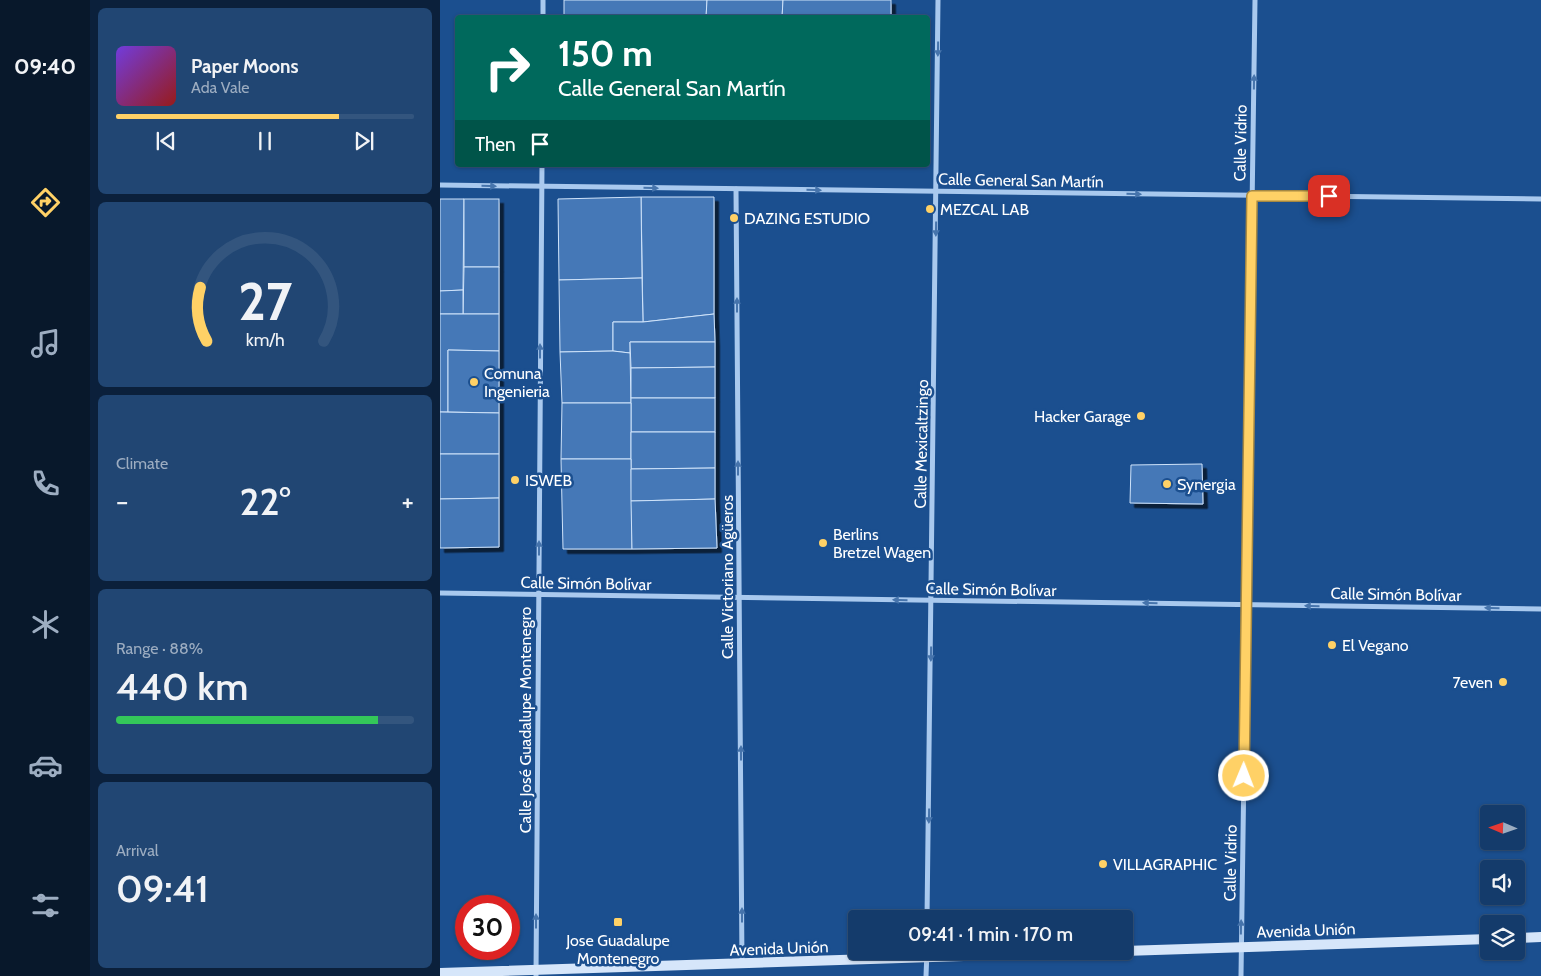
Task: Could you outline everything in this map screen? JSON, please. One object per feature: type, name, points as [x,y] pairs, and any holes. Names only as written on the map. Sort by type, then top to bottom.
[{"type":"main road","points":[[1525,938],[1541,938]]},
{"type":"main road","name":"Avenida Unión","points":[[1133,951],[1480,939]]},
{"type":"main road","name":"Avenida Unión","points":[[440,973],[536,973],[848,958]]},
{"type":"street","points":[[543,0],[543,15]]},
{"type":"street","name":"Calle Mexicaltzingo","points":[[927,910],[938,0]]},
{"type":"street","name":"Calle Vidrio","points":[[1241,976],[1255,0]]},
{"type":"street","name":"Calle José Guadalupe Montenegro","points":[[536,973],[542,167]]},
{"type":"street","name":"Calle General San Martín","points":[[440,185],[1541,199]]},
{"type":"street","name":"Calle Victoriano Agüeros","points":[[736,189],[742,964]]},
{"type":"street","name":"Calle Simón Bolívar","points":[[440,593],[1541,609]]},
{"type":"street","points":[[926,976],[927,960]]},
{"type":"building","points":[[564,0],[707,0],[706,15],[564,15]]},
{"type":"building","points":[[707,0],[783,0],[782,15],[706,15]]},
{"type":"building","points":[[783,0],[891,0],[891,15],[782,15]]},
{"type":"building","points":[[641,197],[714,197],[714,314],[643,322]]},
{"type":"building","points":[[641,197],[642,278],[559,280],[558,199]]},
{"type":"building","points":[[440,199],[464,199],[463,290],[440,291]]},
{"type":"building","points":[[464,199],[499,199],[499,267],[464,267]]},
{"type":"building","points":[[464,267],[499,267],[499,314],[463,314]]},
{"type":"building","points":[[642,278],[643,322],[613,322],[613,351],[560,352],[559,280]]},
{"type":"building","points":[[463,290],[463,314],[440,314],[440,291]]},
{"type":"building","points":[[440,314],[499,314],[499,351],[448,350],[448,412],[440,412]]},
{"type":"building","points":[[714,314],[715,342],[630,342],[630,353],[613,351],[613,322],[643,322]]},
{"type":"building","points":[[630,342],[715,342],[715,367],[631,368]]},
{"type":"building","name":"Comuna Ingenieria","points":[[448,350],[499,351],[499,413],[448,412]]},
{"type":"building","points":[[613,351],[630,353],[631,403],[562,403],[560,352]]},
{"type":"building","points":[[715,367],[715,398],[631,398],[631,368]]},
{"type":"building","points":[[631,398],[715,398],[715,432],[631,432]]},
{"type":"building","points":[[562,403],[631,403],[631,459],[561,459]]},
{"type":"building","points":[[440,412],[499,413],[499,454],[440,454]]},
{"type":"building","points":[[631,432],[715,432],[715,468],[631,469]]},
{"type":"building","points":[[440,454],[499,454],[499,498],[440,499]]},
{"type":"building","points":[[561,459],[631,459],[632,549],[563,549]]},
{"type":"building","name":"Synergia","points":[[1202,464],[1203,504],[1130,503],[1131,465]]},
{"type":"building","points":[[715,468],[715,499],[631,501],[631,469]]},
{"type":"building","points":[[499,498],[499,547],[440,548],[440,499]]},
{"type":"building","points":[[715,499],[717,548],[632,549],[631,501]]},
{"type":"place","name":"MEZCAL LAB","points":[[930,209]]},
{"type":"place","name":"DAZING ESTUDIO","points":[[734,218]]},
{"type":"place","name":"Comuna Ingenieria","points":[[474,382]]},
{"type":"place","name":"Hacker Garage","points":[[1141,416]]},
{"type":"place","name":"ISWEB","points":[[515,480]]},
{"type":"place","name":"Synergia","points":[[1167,484]]},
{"type":"place","name":"Berlins Bretzel Wagen","points":[[823,543]]},
{"type":"place","name":"El Vegano","points":[[1332,645]]},
{"type":"place","name":"7even","points":[[1503,682]]},
{"type":"place","name":"VILLAGRAPHIC","points":[[1103,864]]},
{"type":"place","name":"Jose Guadalupe Montenegro","points":[[618,922]]},
{"type":"route","points":[[1244,776],[1252,196],[1329,196]]}]
